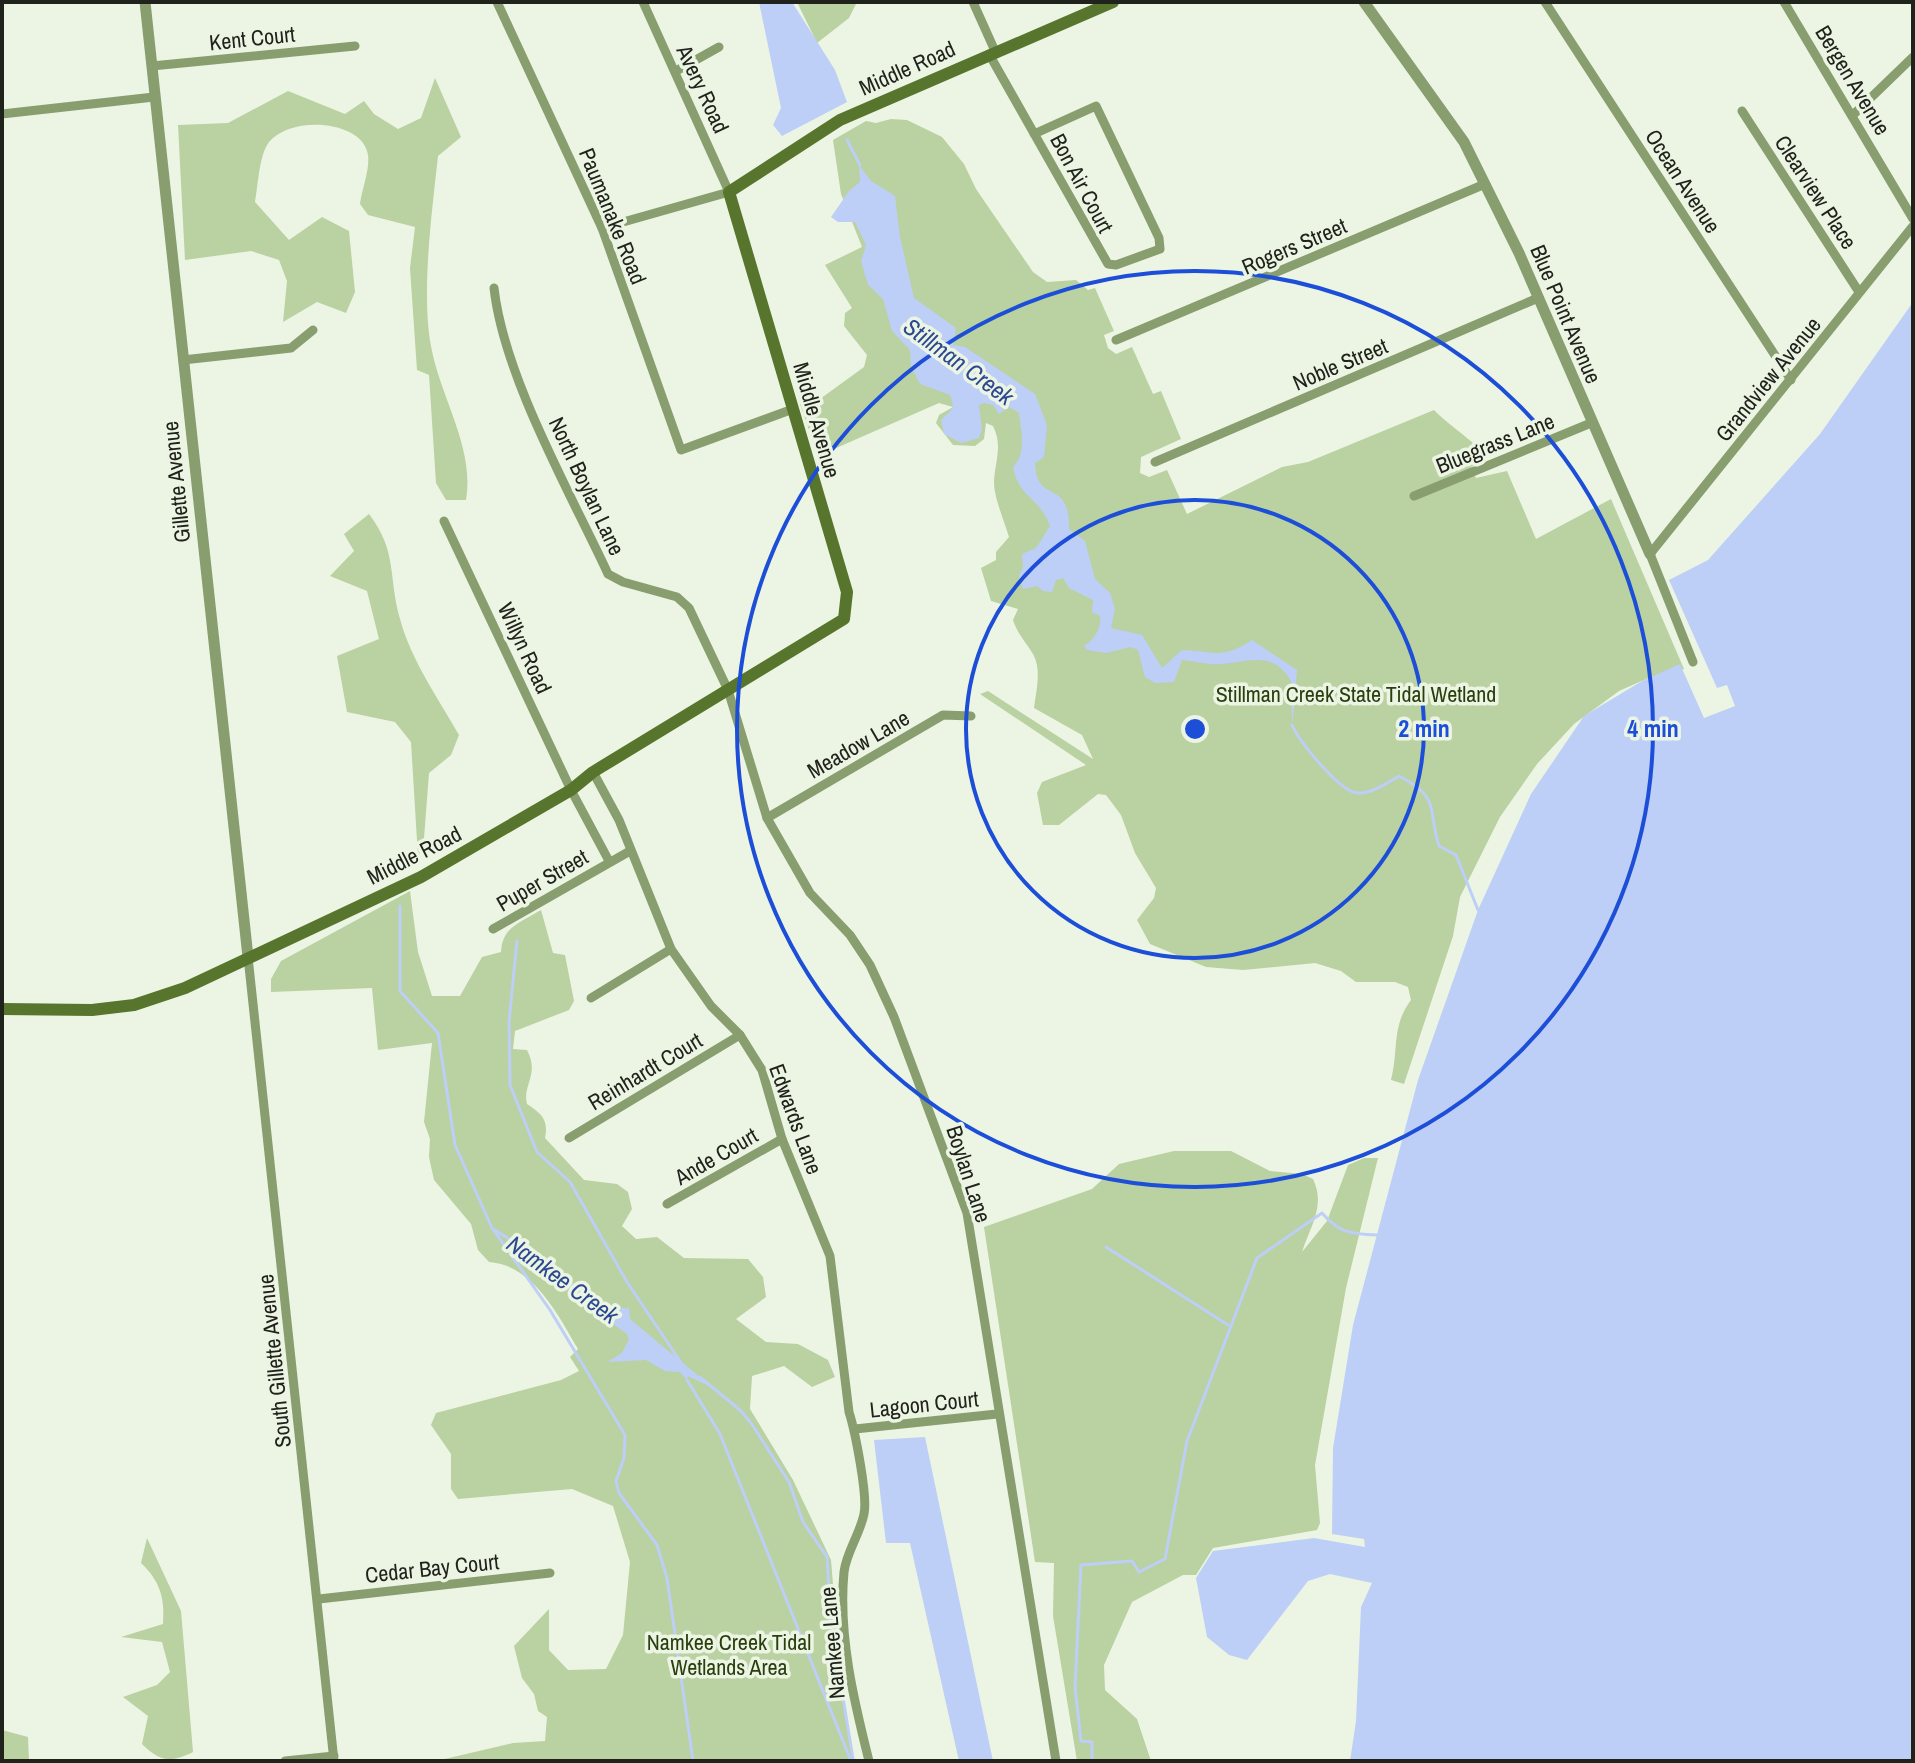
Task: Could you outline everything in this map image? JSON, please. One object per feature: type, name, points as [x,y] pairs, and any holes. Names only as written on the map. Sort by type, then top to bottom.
[{"type":"main road","name":"Middle Road","points":[[729,192],[840,120],[1113,2]]},
{"type":"main road","name":"Middle Avenue","points":[[729,192],[848,603],[844,619],[809,642]]},
{"type":"main road","name":"Middle Road","points":[[2,1009],[92,1010],[134,1005],[185,988],[421,877],[571,790],[593,772],[809,642]]},
{"type":"street","name":"Gillette Avenue","points":[[145,2],[248,957]]},
{"type":"street","name":"Paumanake Road","points":[[497,2],[602,228],[681,450],[793,409]]},
{"type":"street","name":"Avery Road","points":[[643,2],[729,192]]},
{"type":"street","points":[[973,2],[992,52],[1034,134]]},
{"type":"street","name":"Blue Point Avenue","points":[[1364,2],[1457,131],[1485,184],[1650,554],[1693,662]]},
{"type":"street","name":"Ocean Avenue","points":[[1545,2],[1791,380]]},
{"type":"street","name":"Bergen Avenue","points":[[1784,2],[1854,114],[1913,219]]},
{"type":"street","name":"Kent Court","points":[[152,66],[355,46]]},
{"type":"street","points":[[676,71],[719,47]]},
{"type":"street","points":[[1854,114],[1913,57]]},
{"type":"street","points":[[2,114],[154,97]]},
{"type":"street","name":"Bon Air Court","points":[[1096,106],[1159,238],[1160,249],[1116,265],[1108,264],[1034,134],[1096,106]]},
{"type":"street","name":"Clearview Place","points":[[1742,111],[1859,292]]},
{"type":"street","name":"Rogers Street","points":[[1116,340],[1485,184]]},
{"type":"street","points":[[602,228],[729,192]]},
{"type":"street","name":"Grandview Avenue","points":[[1650,554],[1913,226]]},
{"type":"street","name":"North Boylan Lane","points":[[494,288],[500,325],[516,370],[608,574],[623,582],[677,597],[689,608],[728,690]]},
{"type":"street","name":"Noble Street","points":[[1155,462],[1538,298]]},
{"type":"street","points":[[183,360],[291,348],[313,330]]},
{"type":"street","name":"Bluegrass Lane","points":[[1414,496],[1591,423]]},
{"type":"street","name":"Willyn Road","points":[[444,521],[571,790],[609,861]]},
{"type":"street","name":"Boylan Lane","points":[[728,690],[767,818],[810,893],[850,935],[870,965],[894,1017],[967,1213],[997,1414],[1025,1559],[1056,1761]]},
{"type":"street","name":"Meadow Lane","points":[[767,818],[943,715],[971,716]]},
{"type":"street","name":"Edwards Lane","points":[[593,772],[619,820],[671,949],[711,1006],[740,1035],[762,1070],[782,1139],[830,1256],[849,1412],[855,1429]]},
{"type":"street","points":[[609,861],[630,851]]},
{"type":"street","name":"Puper Street","points":[[493,929],[609,861]]},
{"type":"street","points":[[591,998],[671,949]]},
{"type":"street","name":"South Gillette Avenue","points":[[248,957],[334,1759]]},
{"type":"street","name":"Reinhardt Court","points":[[569,1138],[740,1035]]},
{"type":"street","name":"Ande Court","points":[[667,1204],[782,1139]]},
{"type":"street","name":"Lagoon Court","points":[[855,1429],[997,1414]]},
{"type":"street","name":"Namkee Lane","points":[[855,1429],[865,1512],[844,1570],[845,1624],[855,1705],[869,1761]]},
{"type":"street","name":"Cedar Bay Court","points":[[319,1599],[550,1573]]},
{"type":"street","points":[[285,1761],[334,1759]]},
{"type":"green space","points":[[797,2],[857,2],[849,18],[817,43]]},
{"type":"green space","points":[[435,78],[461,137],[438,156],[428,252],[428,325],[435,365],[466,461],[466,500],[446,500],[436,483],[429,375],[417,370],[410,268],[415,227],[368,215],[360,204],[368,155],[364,144],[354,135],[326,125],[294,127],[280,133],[269,142],[263,155],[255,202],[289,240],[322,217],[349,231],[355,292],[346,313],[317,302],[283,322],[287,281],[279,260],[251,251],[185,260],[178,125],[228,123],[288,91],[345,114],[364,101],[374,114],[398,129],[421,118]]},
{"type":"green space","name":"Stillman Creek State Tidal Wetland","points":[[891,119],[907,120],[942,137],[964,164],[976,189],[1033,272],[1047,282],[1076,280],[1088,290],[1095,288],[1114,331],[1104,335],[1108,348],[1116,354],[1132,347],[1153,394],[1161,391],[1181,439],[1141,457],[1140,473],[1149,477],[1167,470],[1187,514],[1282,467],[1308,462],[1434,410],[1484,455],[1482,462],[1471,467],[1476,478],[1507,471],[1536,539],[1611,499],[1684,669],[1646,679],[1619,691],[1574,724],[1537,764],[1500,817],[1460,897],[1453,936],[1404,1084],[1391,1080],[1398,1029],[1411,1000],[1408,987],[1395,982],[1356,982],[1341,971],[1315,963],[1243,970],[1206,967],[1150,944],[1137,920],[1154,898],[1156,888],[1135,853],[1121,815],[1106,795],[1098,794],[1059,825],[1043,825],[1037,793],[1042,782],[1086,765],[980,694],[988,691],[1093,759],[1082,735],[1034,708],[1038,681],[1036,660],[1013,620],[1018,609],[991,601],[981,568],[996,560],[996,552],[1009,537],[994,488],[998,447],[993,426],[986,423],[984,439],[975,446],[953,445],[936,423],[939,415],[953,407],[939,403],[818,456],[800,404],[820,399],[864,367],[867,355],[844,326],[845,313],[852,308],[825,265],[862,247],[841,194],[833,140],[866,121],[876,123]]},
{"type":"green space","points":[[369,514],[388,553],[396,604],[411,649],[459,735],[451,755],[429,773],[423,851],[418,857],[411,742],[395,722],[347,712],[337,656],[379,639],[367,591],[330,576],[354,551],[344,534]]},
{"type":"green space","name":"Namkee Creek Tidal Wetlands Area","points":[[410,891],[418,952],[432,996],[460,996],[482,957],[501,952],[509,931],[541,910],[553,953],[565,955],[574,1001],[569,1010],[515,1031],[513,1049],[527,1050],[531,1059],[527,1104],[543,1118],[545,1138],[584,1180],[617,1184],[628,1192],[632,1209],[622,1226],[636,1239],[657,1237],[684,1258],[748,1259],[763,1277],[766,1297],[736,1319],[766,1342],[798,1344],[828,1360],[835,1377],[812,1387],[784,1366],[752,1376],[750,1409],[793,1480],[831,1560],[841,1682],[854,1761],[436,1761],[513,1743],[545,1741],[547,1717],[538,1711],[534,1694],[522,1678],[514,1646],[549,1609],[549,1650],[568,1670],[606,1669],[623,1635],[630,1562],[613,1506],[572,1489],[458,1499],[451,1489],[451,1454],[431,1425],[436,1413],[561,1380],[579,1371],[570,1357],[578,1349],[553,1307],[531,1282],[505,1265],[489,1262],[478,1250],[471,1224],[434,1180],[429,1157],[430,1139],[424,1122],[432,1043],[378,1050],[372,988],[271,992],[271,979],[281,961]]},
{"type":"green space","points":[[1174,1151],[1231,1151],[1270,1171],[1302,1174],[1313,1179],[1317,1189],[1317,1207],[1302,1252],[1327,1221],[1348,1165],[1364,1158],[1378,1158],[1346,1288],[1315,1465],[1320,1523],[1317,1530],[1213,1548],[1196,1575],[1183,1575],[1132,1602],[1104,1665],[1105,1690],[1137,1719],[1151,1761],[1077,1761],[1053,1616],[1054,1563],[1035,1562],[984,1227],[1092,1189],[1119,1164]]},
{"type":"green space","points":[[147,1538],[181,1611],[193,1752],[172,1759],[154,1754],[142,1744],[148,1716],[123,1697],[157,1685],[170,1672],[162,1642],[121,1637],[163,1624],[160,1590],[141,1563]]},
{"type":"green space","points":[[2,1730],[28,1737],[29,1761],[2,1761]]},
{"type":"water","points":[[759,2],[792,2],[835,70],[847,102],[782,136],[773,125],[781,108]]},
{"type":"water","points":[[859,165],[871,181],[895,196],[900,237],[914,298],[956,328],[953,345],[965,347],[1035,394],[1047,425],[1044,457],[1035,463],[1037,476],[1041,484],[1059,496],[1068,513],[1069,529],[1085,541],[1095,579],[1110,593],[1115,609],[1111,628],[1142,635],[1162,668],[1182,650],[1225,652],[1252,640],[1297,670],[1292,727],[1291,681],[1276,665],[1260,660],[1216,664],[1182,660],[1174,682],[1155,683],[1145,677],[1138,650],[1131,647],[1106,653],[1087,650],[1084,646],[1096,634],[1100,616],[1092,612],[1093,600],[1069,588],[1063,578],[1056,580],[1052,592],[1043,591],[1037,586],[1023,589],[1019,576],[1023,567],[1022,554],[1036,548],[1050,526],[1020,486],[1013,467],[1020,455],[1022,442],[1019,413],[1009,407],[999,414],[993,405],[984,403],[979,405],[982,430],[979,438],[961,443],[944,434],[941,420],[952,407],[950,395],[920,384],[911,366],[910,350],[892,331],[883,299],[868,285],[861,261],[866,245],[855,222],[838,222],[831,217],[849,191],[860,182]]},
{"type":"water","points":[[1913,302],[1913,1761],[1350,1761],[1356,1721],[1361,1607],[1372,1583],[1330,1574],[1308,1581],[1247,1660],[1229,1655],[1207,1637],[1196,1578],[1213,1551],[1314,1538],[1365,1547],[1364,1539],[1332,1534],[1333,1448],[1353,1325],[1418,1080],[1478,910],[1531,794],[1584,716],[1642,681],[1680,664],[1704,718],[1735,706],[1727,685],[1717,688],[1669,580],[1708,560],[1820,434]]},
{"type":"water","points":[[524,1249],[591,1295],[606,1303],[629,1308],[630,1319],[713,1388],[688,1376],[687,1380],[680,1372],[665,1371],[646,1360],[607,1362],[622,1353],[629,1339],[627,1334],[583,1302]]},
{"type":"water","points":[[925,1437],[993,1761],[959,1761],[910,1543],[886,1543],[874,1440]]},
{"type":"waterway","name":"Stillman Creek","points":[[847,140],[860,165]]},
{"type":"waterway","name":"Stillman Creek","points":[[1292,725],[1320,764],[1349,790],[1368,792],[1399,776],[1421,791],[1430,805],[1439,846],[1456,855],[1478,910]]},
{"type":"waterway","points":[[400,906],[400,991],[438,1033],[455,1145],[492,1228],[550,1310],[625,1435],[624,1458],[616,1481],[619,1493],[657,1545],[667,1578],[693,1761]]},
{"type":"waterway","name":"Namkee Creek","points":[[517,941],[509,1022],[510,1085],[537,1152],[570,1182],[627,1282],[680,1361]]},
{"type":"waterway","points":[[1092,1761],[1092,1742],[1081,1741],[1075,1687],[1081,1565],[1132,1561],[1139,1572],[1165,1559],[1187,1441],[1257,1258],[1322,1213],[1346,1231],[1377,1235]]},
{"type":"waterway","name":"Namkee Creek","points":[[495,1230],[526,1250]]},
{"type":"waterway","points":[[1106,1247],[1228,1325]]},
{"type":"waterway","name":"Namkee Creek","points":[[700,1377],[751,1423],[789,1482],[803,1522],[827,1557],[831,1624],[853,1759]]},
{"type":"waterway","name":"Namkee Creek","points":[[687,1380],[720,1434],[851,1761]]}]
